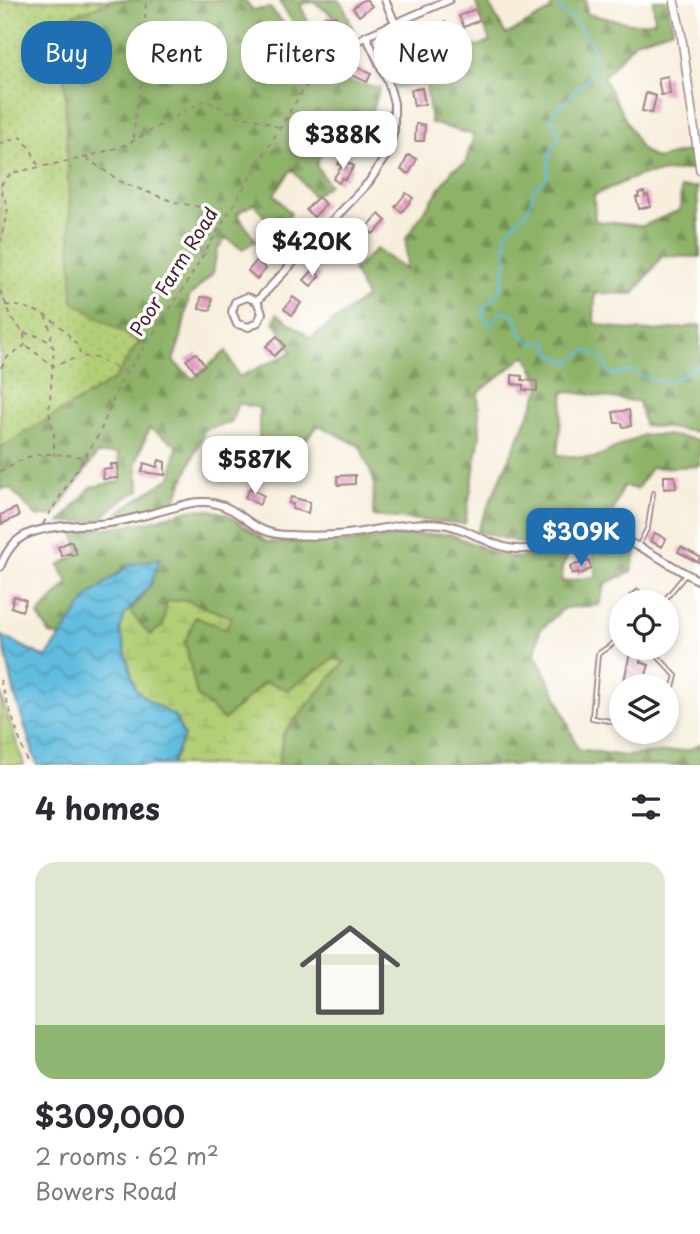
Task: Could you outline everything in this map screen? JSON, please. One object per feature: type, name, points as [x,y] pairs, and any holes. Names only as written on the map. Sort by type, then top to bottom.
[{"type":"street","points":[[385,0],[394,21]]},
{"type":"street","points":[[400,21],[449,0]]},
{"type":"street","points":[[674,0],[700,170]]},
{"type":"street","points":[[360,39],[374,32]]},
{"type":"street","points":[[257,301],[369,182],[387,154],[394,130],[394,103],[383,70],[366,36]]},
{"type":"street","points":[[247,297],[257,301],[262,313],[258,322],[246,327],[237,324],[232,312],[235,302],[247,297]]},
{"type":"street","points":[[0,567],[11,546],[19,538],[38,531],[60,526],[113,523],[191,502],[208,502],[229,508],[254,527],[271,535],[346,534],[426,523],[459,528],[499,547],[515,549],[534,549],[601,535],[619,538],[700,581]]},
{"type":"lane","points":[[638,547],[648,527],[653,493]]},
{"type":"lane","points":[[673,590],[686,574]]},
{"type":"lane","points":[[609,646],[598,654],[592,718],[609,721]]},
{"type":"lane","points":[[661,660],[674,674]]},
{"type":"path","points":[[134,140],[142,81],[146,0]]},
{"type":"path","name":"Poor Farm Road","points":[[38,531],[99,434],[121,381],[178,297],[308,84]]},
{"type":"path","points":[[0,243],[8,208],[0,185],[11,173],[126,145],[205,100],[238,117],[263,121],[279,128]]},
{"type":"path","points":[[0,144],[21,136],[31,149],[38,167]]},
{"type":"path","points":[[85,157],[121,182],[174,202],[199,207],[224,220]]},
{"type":"path","points":[[0,291],[13,320],[24,333],[25,345],[52,366]]},
{"type":"path","points":[[5,305],[21,306],[44,314],[65,330],[80,349],[80,356]]},
{"type":"path","points":[[44,314],[52,334],[49,341]]},
{"type":"path","points":[[24,333],[38,335],[49,341],[54,348],[49,413],[54,434],[54,456]]},
{"type":"path","points":[[0,370],[6,358],[25,345]]},
{"type":"path","points":[[52,366],[80,356],[96,358],[127,372]]},
{"type":"path","points":[[0,471],[26,458],[43,454],[85,457]]},
{"type":"path","points":[[0,680],[27,765]]},
{"type":"green space","points":[[0,0],[114,0],[62,21],[21,21],[21,84],[65,84],[73,302],[139,342],[113,380],[0,448]]},
{"type":"green space","points":[[50,0],[244,0],[253,10],[270,8],[282,21],[241,21],[241,84],[360,84],[380,88],[372,111],[339,115],[316,165],[329,185],[313,196],[292,169],[274,194],[291,214],[275,232],[254,203],[237,214],[256,241],[242,249],[226,238],[217,250],[213,273],[189,297],[173,361],[193,379],[226,351],[239,377],[292,352],[274,321],[277,314],[311,338],[366,297],[353,271],[376,249],[406,270],[406,238],[453,169],[465,164],[474,135],[431,123],[426,85],[396,87],[395,84],[472,84],[472,47],[490,42],[475,0],[487,0],[506,35],[550,11],[553,0],[586,0],[587,14],[635,24],[655,21],[653,0],[667,0],[673,29],[636,41],[603,77],[641,149],[656,159],[692,150],[693,169],[640,175],[594,195],[595,221],[643,226],[680,210],[681,188],[697,187],[700,257],[662,256],[634,294],[595,293],[594,323],[647,331],[700,325],[700,432],[644,425],[639,402],[564,391],[557,455],[594,458],[643,435],[665,435],[700,440],[700,466],[651,468],[637,489],[623,486],[606,529],[532,546],[477,531],[542,385],[526,355],[478,393],[480,435],[465,524],[373,516],[374,481],[360,446],[319,425],[294,452],[259,443],[259,408],[238,403],[231,423],[205,429],[174,503],[117,517],[118,512],[171,477],[177,445],[149,428],[136,464],[140,490],[118,503],[101,520],[60,523],[91,487],[121,481],[118,453],[97,454],[54,515],[37,517],[10,488],[0,489],[0,35]]},
{"type":"green space","points":[[278,0],[338,0],[344,6],[350,21],[340,21],[314,2],[300,4],[307,21],[292,21]]},
{"type":"green space","points":[[193,509],[227,514],[267,542],[346,542],[406,535],[450,534],[492,552],[516,558],[574,544],[562,568],[562,582],[597,576],[591,547],[602,539],[636,552],[631,572],[606,583],[599,605],[564,608],[540,630],[535,654],[559,701],[578,749],[625,756],[689,750],[700,744],[700,765],[278,765],[283,734],[334,659],[288,690],[265,682],[224,720],[197,696],[185,642],[195,617],[186,600],[163,626],[150,635],[129,612],[151,584],[88,597],[61,637],[50,634],[38,615],[68,583],[59,565],[79,554],[74,532],[148,522]]},
{"type":"green space","points":[[160,558],[151,584],[130,612],[150,635],[163,626],[167,602],[186,600],[231,617],[226,629],[195,617],[185,642],[197,696],[224,720],[265,682],[288,690],[334,659],[345,661],[283,734],[278,765],[37,765],[15,695],[2,636],[46,658],[88,597],[129,565]]},
{"type":"green space","points":[[0,693],[24,765],[0,765]]},
{"type":"water","points":[[160,558],[151,584],[125,614],[120,630],[135,688],[145,698],[175,717],[184,736],[171,765],[37,765],[15,695],[2,636],[46,658],[88,597],[129,565]]},
{"type":"building","points":[[367,0],[372,6],[359,16],[353,8]]},
{"type":"building","points":[[475,9],[480,20],[472,24],[472,21],[461,21],[459,16]]},
{"type":"building","points":[[325,16],[336,16],[336,21],[325,21]]},
{"type":"building","points":[[360,68],[371,74],[367,82],[360,79]]},
{"type":"building","points":[[668,76],[670,94],[661,95],[658,78]]},
{"type":"building","points":[[422,88],[425,104],[414,106],[411,90]]},
{"type":"building","points":[[646,93],[656,96],[652,113],[642,111]]},
{"type":"building","points":[[364,116],[375,117],[374,134],[363,132]]},
{"type":"building","points":[[416,124],[425,125],[424,141],[415,141]]},
{"type":"building","points":[[408,155],[417,159],[409,174],[401,170]]},
{"type":"building","points":[[341,159],[354,166],[345,180],[342,178],[339,183],[333,179],[342,166],[338,164]]},
{"type":"building","points":[[644,192],[645,196],[648,195],[651,206],[639,209],[636,197],[639,197],[638,193]]},
{"type":"building","points":[[406,193],[413,198],[402,212],[395,207]]},
{"type":"building","points":[[318,197],[326,204],[314,217],[306,210]]},
{"type":"building","points":[[379,214],[386,221],[373,234],[366,228]]},
{"type":"building","points":[[287,230],[296,238],[287,248],[278,240]]},
{"type":"building","points":[[347,234],[354,240],[342,253],[335,247]]},
{"type":"building","points":[[257,260],[266,269],[257,279],[248,271]]},
{"type":"building","points":[[313,270],[320,276],[311,286],[304,280]]},
{"type":"building","points":[[201,297],[212,298],[211,310],[199,309]]},
{"type":"building","points":[[293,297],[301,303],[292,315],[284,309]]},
{"type":"building","points":[[277,336],[285,346],[274,356],[266,346]]},
{"type":"building","points":[[196,353],[205,365],[196,372],[186,360]]},
{"type":"building","points":[[512,375],[522,376],[522,380],[537,381],[537,391],[523,390],[523,385],[512,384]]},
{"type":"building","points":[[629,410],[631,426],[623,427],[622,423],[615,423],[613,412]]},
{"type":"building","points":[[222,444],[231,445],[232,459],[216,459],[217,447],[222,448]]},
{"type":"building","points":[[159,460],[165,462],[165,475],[142,472],[144,463],[157,467]]},
{"type":"building","points":[[111,464],[118,464],[118,478],[103,479],[103,469],[112,469]]},
{"type":"building","points":[[355,475],[355,484],[338,485],[337,476]]},
{"type":"building","points":[[664,476],[675,476],[676,488],[664,489]]},
{"type":"building","points":[[250,488],[264,496],[259,505],[245,497]]},
{"type":"building","points":[[291,497],[310,502],[308,513],[292,509],[293,504],[289,503]]},
{"type":"building","points":[[16,508],[19,516],[2,524],[0,515]]},
{"type":"building","points":[[655,533],[666,539],[662,547],[650,541]]},
{"type":"building","points":[[71,541],[77,554],[62,556],[58,547]]},
{"type":"building","points":[[681,547],[700,557],[698,562],[678,552]]},
{"type":"building","points":[[589,561],[591,569],[578,575],[578,572],[572,574],[570,566]]},
{"type":"building","points":[[14,596],[26,600],[22,611],[11,607]]},
{"type":"building","points":[[628,660],[640,660],[649,665],[646,674],[625,674]]},
{"type":"waterway","points":[[561,0],[560,9],[578,24],[594,50],[589,77],[550,117],[560,134],[550,153],[547,179],[535,187],[528,210],[506,232],[506,261],[501,289],[482,312],[490,326],[502,310],[516,316],[520,332],[533,344],[548,341],[551,354],[569,363],[587,350],[603,359],[610,375],[633,371],[652,380],[668,381],[683,375],[700,363]]}]
